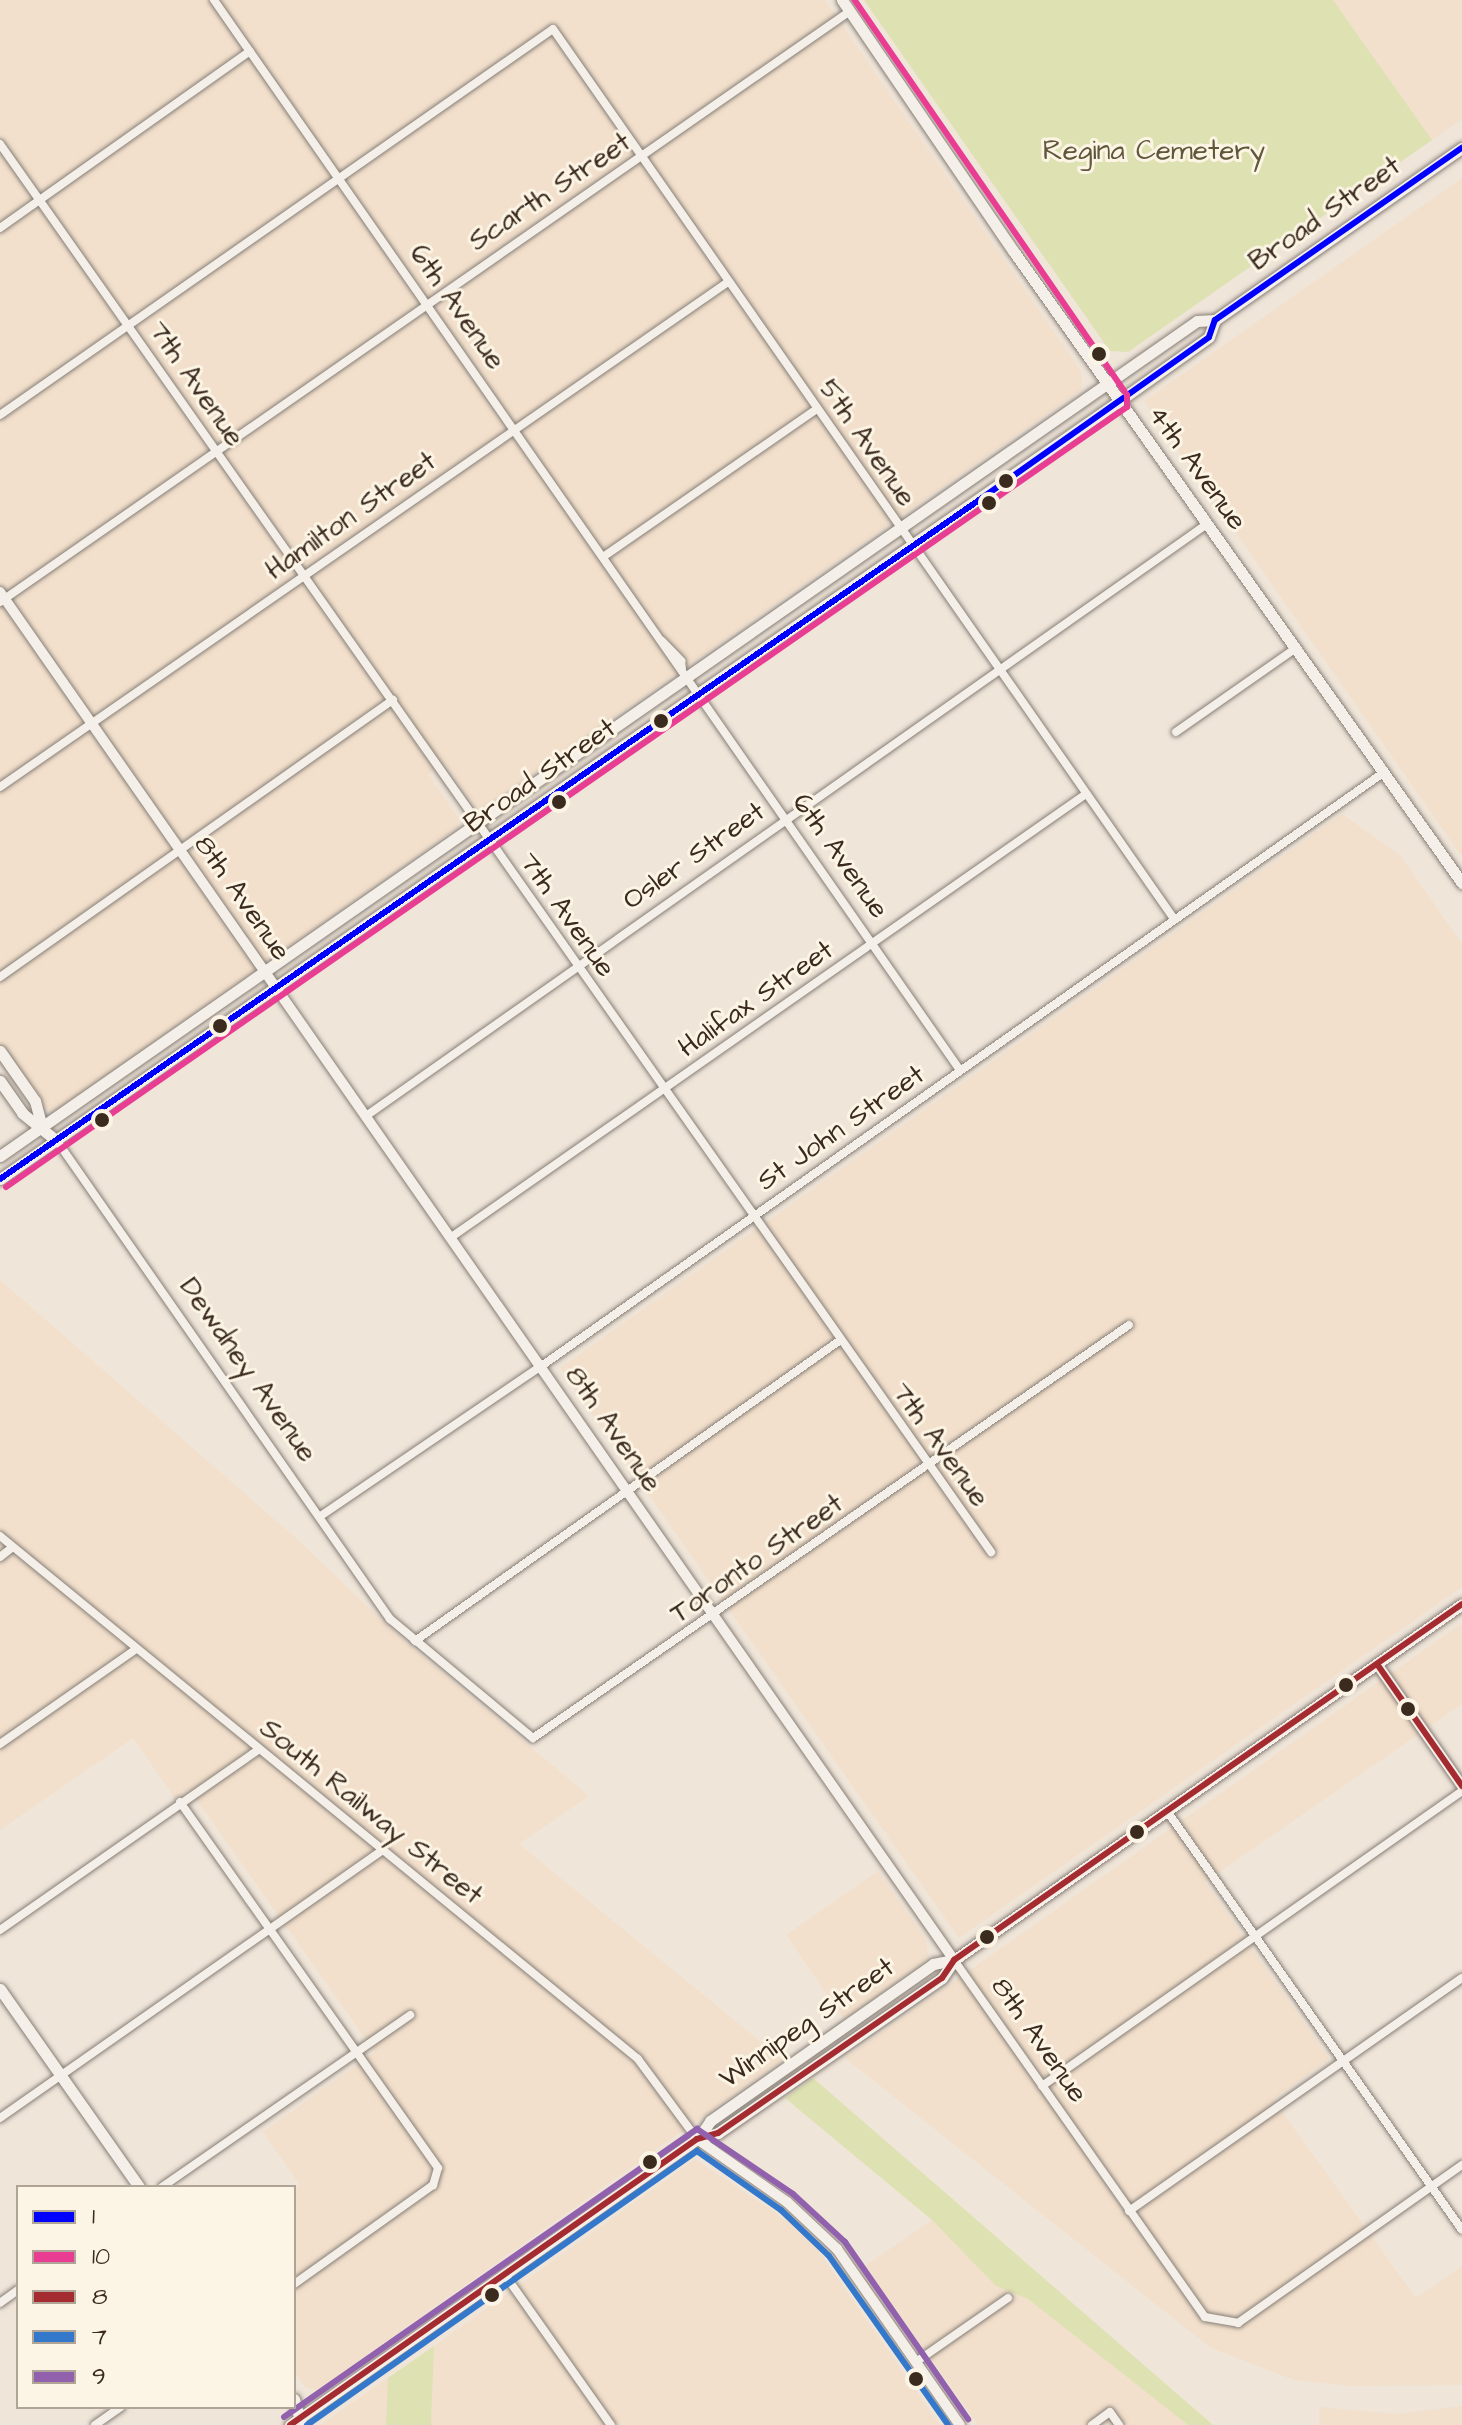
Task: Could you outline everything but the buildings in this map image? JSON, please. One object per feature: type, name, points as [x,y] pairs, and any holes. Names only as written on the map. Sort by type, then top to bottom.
[{"type":"main road","name":"4th Avenue","points":[[842,0],[1119,401],[1462,883]]},
{"type":"main road","name":"Broad Street","points":[[0,1156],[477,824],[685,674],[900,530],[1107,383],[1197,321],[1215,320],[1462,148]]},
{"type":"main road","name":"Broad Street","points":[[0,1179],[278,990],[1119,401],[1209,337],[1215,320]]},
{"type":"main road","name":"Dewdney Avenue","points":[[0,1051],[35,1101],[42,1127]]},
{"type":"main road","name":"Dewdney Avenue","points":[[0,1081],[22,1113],[57,1141]]},
{"type":"main road","name":"Winnipeg Street","points":[[297,2423],[697,2139],[710,2121],[933,1964],[954,1960],[1462,1604]]},
{"type":"main road","points":[[0,1989],[138,2185]]},
{"type":"street","name":"6th Avenue","points":[[214,0],[661,640],[681,661],[685,674],[960,1070]]},
{"type":"street","name":"Scarth Street","points":[[2,598],[850,11]]},
{"type":"street","name":"5th Avenue","points":[[337,176],[553,29],[997,670],[1174,919]]},
{"type":"street","points":[[0,228],[250,51]]},
{"type":"street","name":"7th Avenue","points":[[0,144],[393,700],[752,1218],[991,1552]]},
{"type":"street","points":[[0,415],[337,176]]},
{"type":"street","name":"Hamilton Street","points":[[0,787],[728,282]]},
{"type":"street","points":[[603,557],[817,409]]},
{"type":"street","name":"Osler Street","points":[[366,1116],[1207,524]]},
{"type":"street","name":"8th Avenue","points":[[2,598],[1205,2317],[1238,2323],[1462,2165]]},
{"type":"street","points":[[1176,732],[1296,648]]},
{"type":"street","points":[[0,977],[393,700]]},
{"type":"street","name":"St John Street","points":[[322,1515],[540,1367],[1383,773]]},
{"type":"street","name":"Halifax Street","points":[[450,1238],[1086,794]]},
{"type":"street","name":"Dewdney Avenue","points":[[57,1141],[322,1515],[390,1619],[415,1641]]},
{"type":"street","name":"Toronto Street","points":[[415,1641],[533,1738],[714,1616],[1129,1325]]},
{"type":"street","points":[[415,1641],[839,1341]]},
{"type":"street","name":"South Railway Street","points":[[0,1536],[638,2059],[697,2139]]},
{"type":"street","points":[[0,1557],[13,1547]]},
{"type":"street","points":[[0,1744],[136,1649]]},
{"type":"street","points":[[1042,2086],[1462,1788],[1377,1664]]},
{"type":"street","points":[[0,1930],[259,1749]]},
{"type":"street","points":[[180,1802],[438,2168],[433,2185],[296,2283]]},
{"type":"street","points":[[1167,1811],[1462,2230]]},
{"type":"street","points":[[0,2118],[383,1850]]},
{"type":"street","points":[[1129,2211],[1462,1978]]},
{"type":"street","points":[[165,2185],[410,2015]]},
{"type":"street","points":[[697,2139],[787,2202],[837,2249],[960,2425]]},
{"type":"street","points":[[505,2275],[611,2425]]},
{"type":"street","points":[[916,2362],[1008,2298]]},
{"type":"street","points":[[95,2425],[118,2409]]},
{"type":"street","points":[[1092,2425],[1110,2412],[1119,2425]]},
{"type":"shaded area","points":[[0,0],[825,0],[1081,371],[1082,389],[486,807],[475,807],[445,763],[428,774],[459,819],[458,827],[52,1114],[0,1047]]},
{"type":"shaded area","points":[[1333,0],[1462,0],[1462,119],[1432,140]]},
{"type":"shaded area","points":[[1462,178],[1462,857],[1144,401]]},
{"type":"shaded area","points":[[1342,814],[1400,855],[1462,944],[1462,1587],[959,1938],[560,1368]]},
{"type":"shaded area","points":[[0,1280],[298,1540],[395,1633],[589,1796],[519,1844],[783,2060],[317,2390],[306,2388],[296,2374],[296,2188],[300,2185],[263,2132],[375,2052],[189,1789],[175,1798],[133,1738],[0,1830]]},
{"type":"shaded area","points":[[1462,1623],[1462,1704],[1205,1882],[1329,2059],[1273,2099],[1416,2298],[1462,2266],[1462,2385],[1350,2386],[1294,2380],[1211,2348],[845,2058]]},
{"type":"shaded area","points":[[878,1871],[926,1940],[928,1955],[923,1964],[844,2019],[786,1935]]},
{"type":"shaded area","points":[[695,2159],[806,2233],[940,2425],[431,2425],[434,2346]]},
{"type":"shaded area","points":[[932,2220],[996,2286],[1028,2299],[1188,2425],[978,2425],[865,2266]]},
{"type":"shaded area","points":[[388,2378],[386,2425],[320,2425]]},
{"type":"shaded area","points":[[1462,2406],[1462,2425],[1319,2425],[1319,2407],[1397,2414]]},
{"type":"green space","name":"Regina Cemetery","points":[[864,0],[1333,0],[1432,140],[1128,352],[1110,351]]},
{"type":"green space","points":[[813,2078],[1213,2425],[1188,2425],[1028,2299],[996,2286],[932,2220],[785,2098]]},
{"type":"green space","points":[[434,2346],[431,2425],[386,2425],[388,2378]]},
{"type":"transit line","name":"10","points":[[6,1187],[1127,407],[1127,395],[854,0]]},
{"type":"transit line","name":"1","points":[[0,1179],[982,498],[1209,337],[1215,320],[1462,148]]},
{"type":"transit line","name":"8","points":[[290,2425],[697,2139],[718,2133],[942,1978],[954,1960],[1462,1604]]},
{"type":"transit line","name":"8","points":[[1377,1664],[1462,1786]]},
{"type":"transit line","name":"9","points":[[296,2409],[697,2129],[793,2194],[845,2242],[968,2419]]},
{"type":"transit line","name":"7","points":[[307,2425],[697,2151],[781,2210],[829,2256],[948,2425]]},
{"type":"transit line","name":"9","points":[[284,2417],[295,2409]]}]
